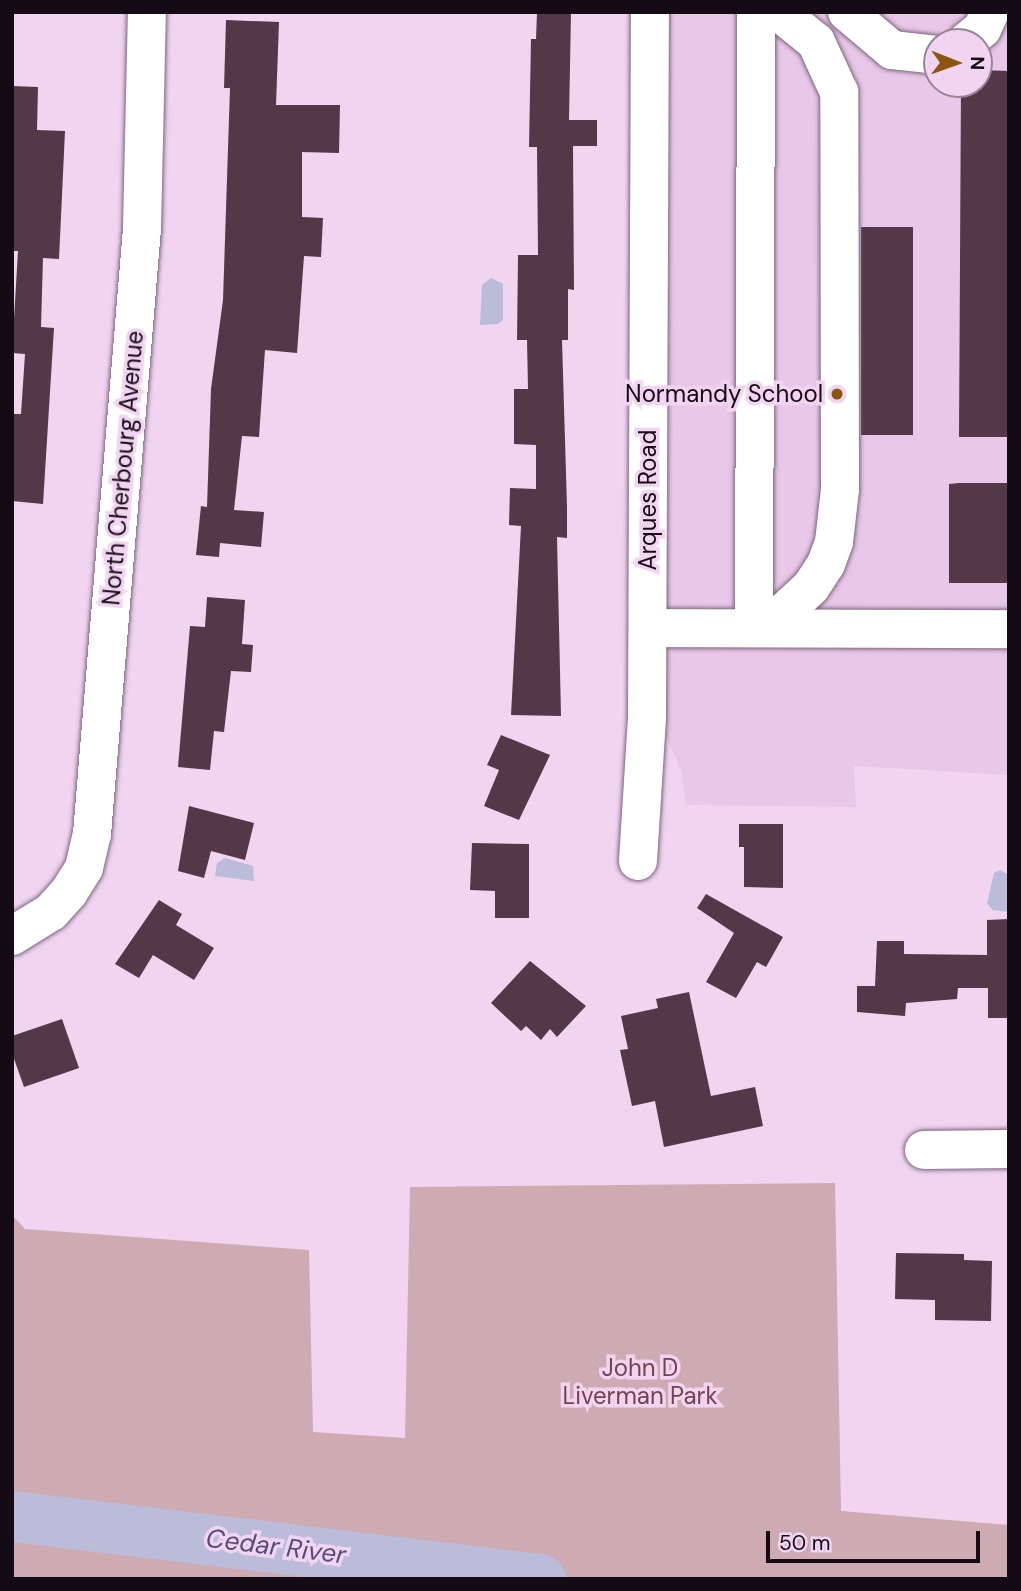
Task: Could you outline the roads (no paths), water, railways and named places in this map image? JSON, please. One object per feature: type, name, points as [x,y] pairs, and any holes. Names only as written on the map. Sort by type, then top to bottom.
[{"type":"street","name":"North Cherbourg Avenue","points":[[12,936],[51,912],[84,868],[92,834],[142,228],[147,12]]},
{"type":"street","name":"Arques Road","points":[[638,861],[648,628],[650,12]]},
{"type":"street","points":[[756,12],[761,626]]},
{"type":"street","points":[[761,626],[811,587],[826,564],[834,542],[840,489],[839,92],[816,42],[779,12]]},
{"type":"street","points":[[847,12],[892,50],[923,53]]},
{"type":"street","points":[[982,28],[990,12]]},
{"type":"street","points":[[648,628],[761,626],[1009,629]]},
{"type":"street","points":[[924,1150],[1009,1149]]},
{"type":"water","points":[[491,278],[503,284],[503,320],[498,324],[480,325],[482,285]]},
{"type":"water","points":[[225,858],[253,866],[254,881],[215,876],[217,863]]},
{"type":"water","points":[[1000,870],[1009,875],[1009,912],[993,910],[987,904],[994,873]]},
{"type":"waterway","name":"Cedar River","points":[[12,1516],[540,1579]]},
{"type":"place","name":"Normandy School","points":[[837,394]]},
{"type":"park label","name":"John D Liverman Park","points":[[640,1382]]}]
